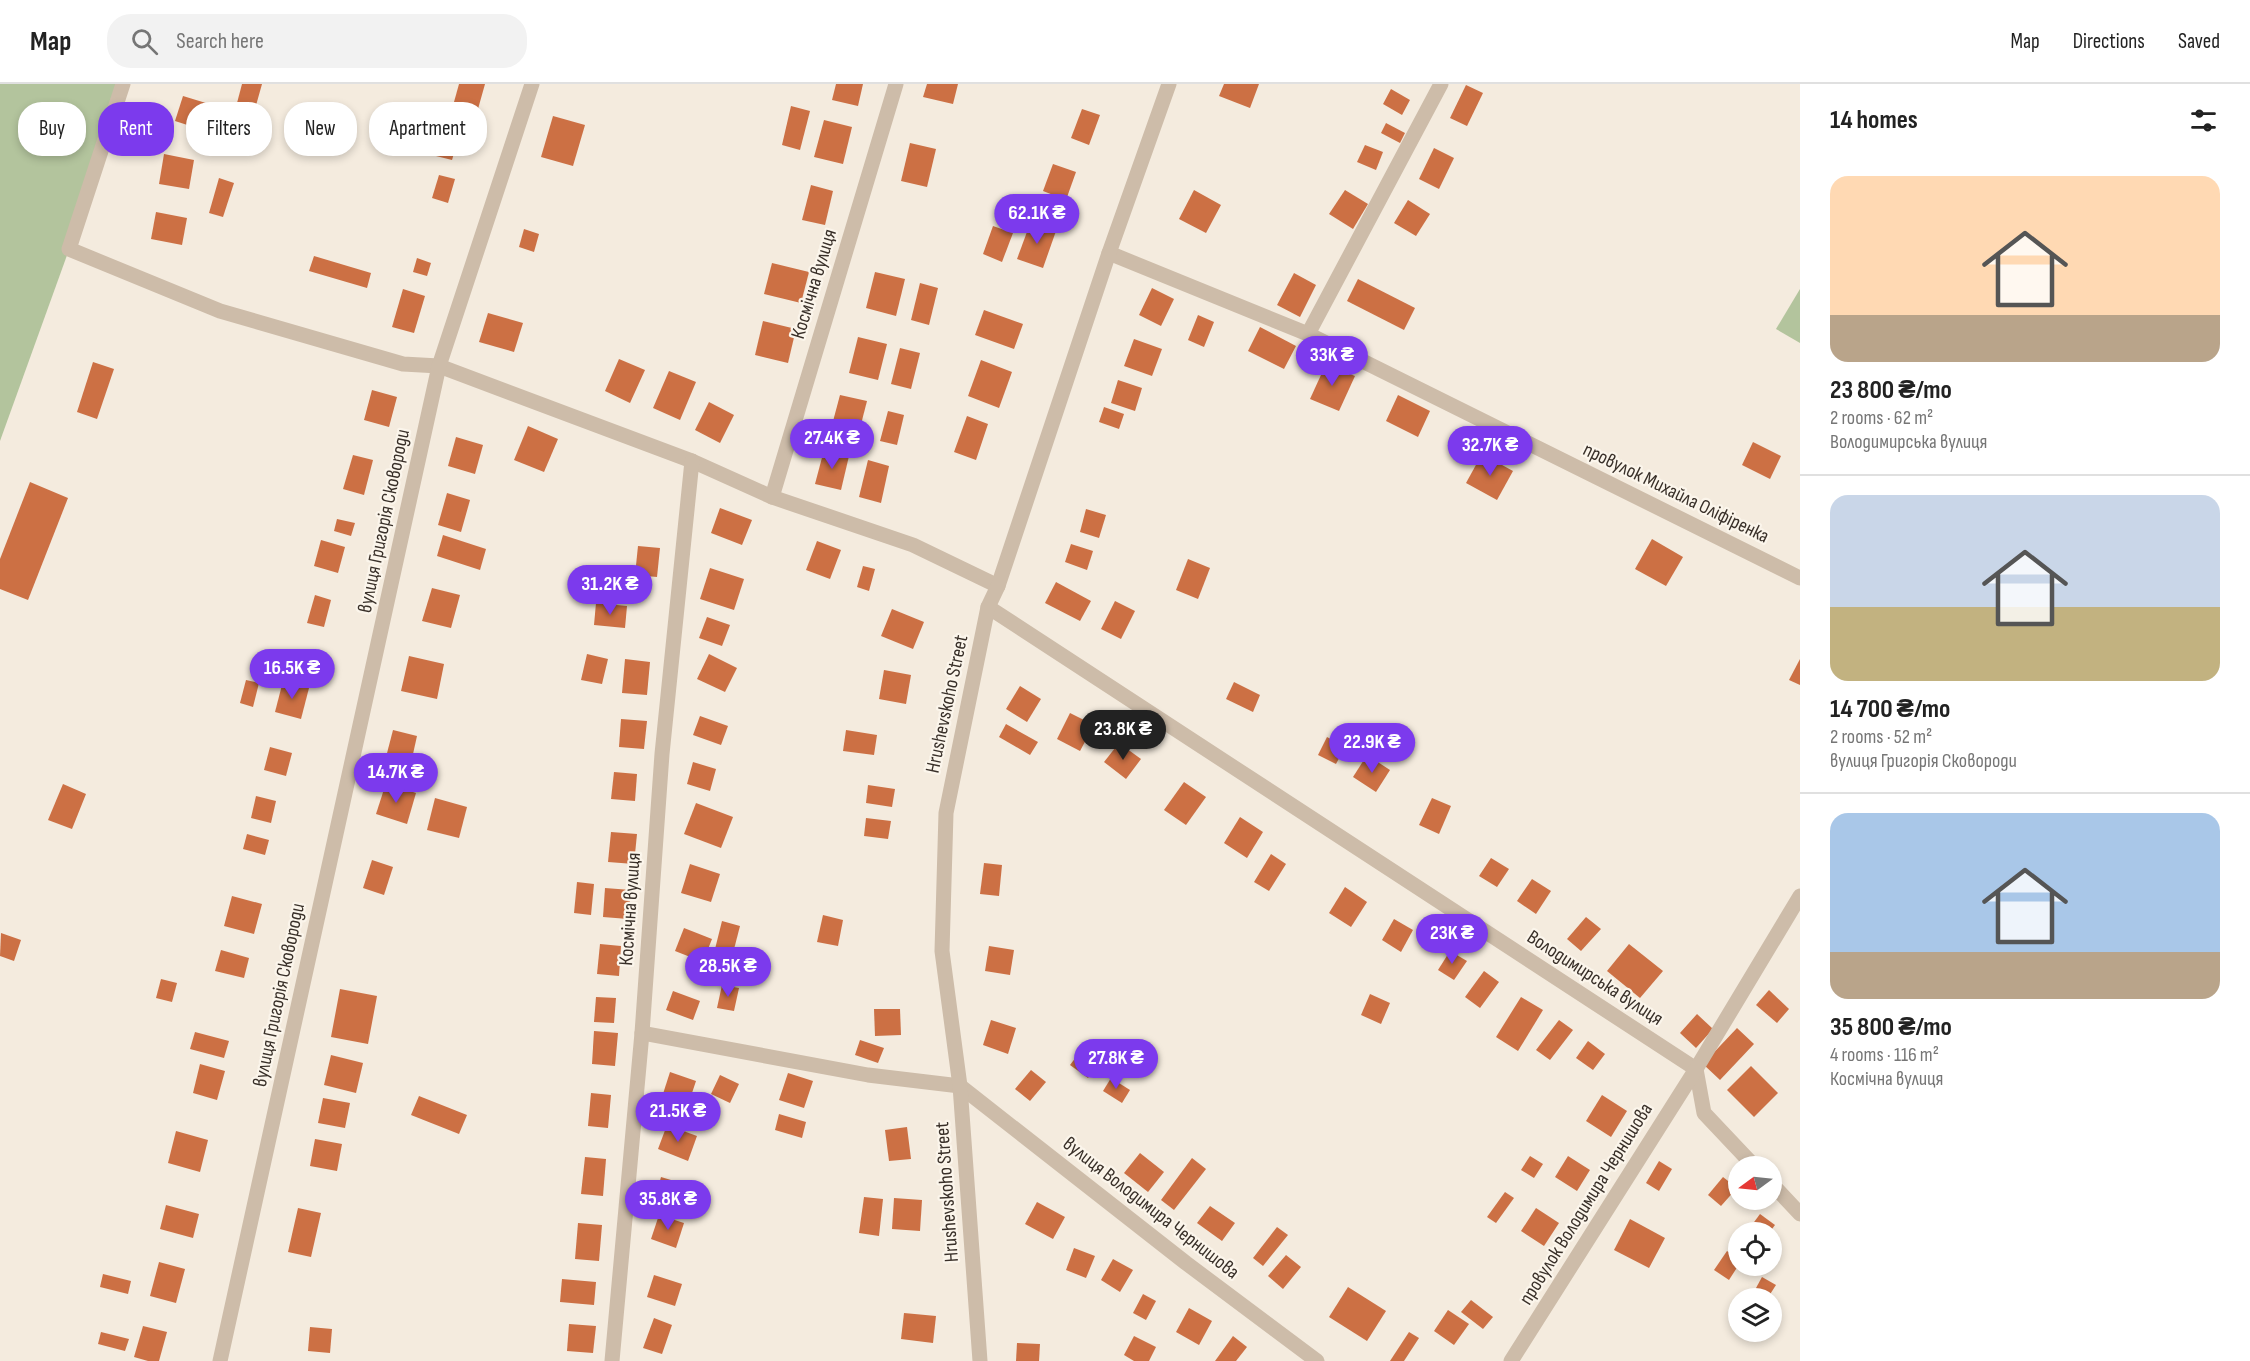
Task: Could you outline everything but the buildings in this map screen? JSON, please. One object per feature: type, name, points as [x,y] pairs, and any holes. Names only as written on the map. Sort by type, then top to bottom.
[{"type":"street","points":[[123,84],[69,249],[220,310],[403,364],[439,366],[692,461],[772,497],[913,545],[999,586]]},
{"type":"street","name":"вулиця Григорія Сковороди","points":[[220,1361],[439,366],[532,84]]},
{"type":"street","name":"Космічна вулиця","points":[[772,497],[896,84]]},
{"type":"street","name":"Hrushevskoho Street","points":[[980,1361],[960,1086],[942,951],[946,813],[988,607],[999,586],[1109,253],[1169,84]]},
{"type":"street","points":[[1308,334],[1441,84]]},
{"type":"street","name":"провулок Михайла Оліфіренка","points":[[1109,253],[1308,334],[1800,578]]},
{"type":"street","name":"Космічна вулиця","points":[[612,1361],[642,1033],[662,754],[692,461]]},
{"type":"street","name":"Володимирська вулиця","points":[[988,607],[1696,1069]]},
{"type":"street","points":[[1745,1156],[1704,1113],[1696,1069],[1800,896]]},
{"type":"street","points":[[642,1033],[868,1075],[960,1086]]},
{"type":"street","name":"провулок Володимира Чернишова","points":[[1511,1361],[1696,1069]]},
{"type":"street","name":"вулиця Володимира Чернишова","points":[[960,1086],[1186,1263],[1317,1361]]},
{"type":"street","points":[[1782,1195],[1800,1214]]},
{"type":"green space","points":[[0,84],[119,84],[114,102],[98,102],[98,156],[79,222],[0,441]]},
{"type":"green space","points":[[1800,289],[1800,343],[1776,329]]}]
